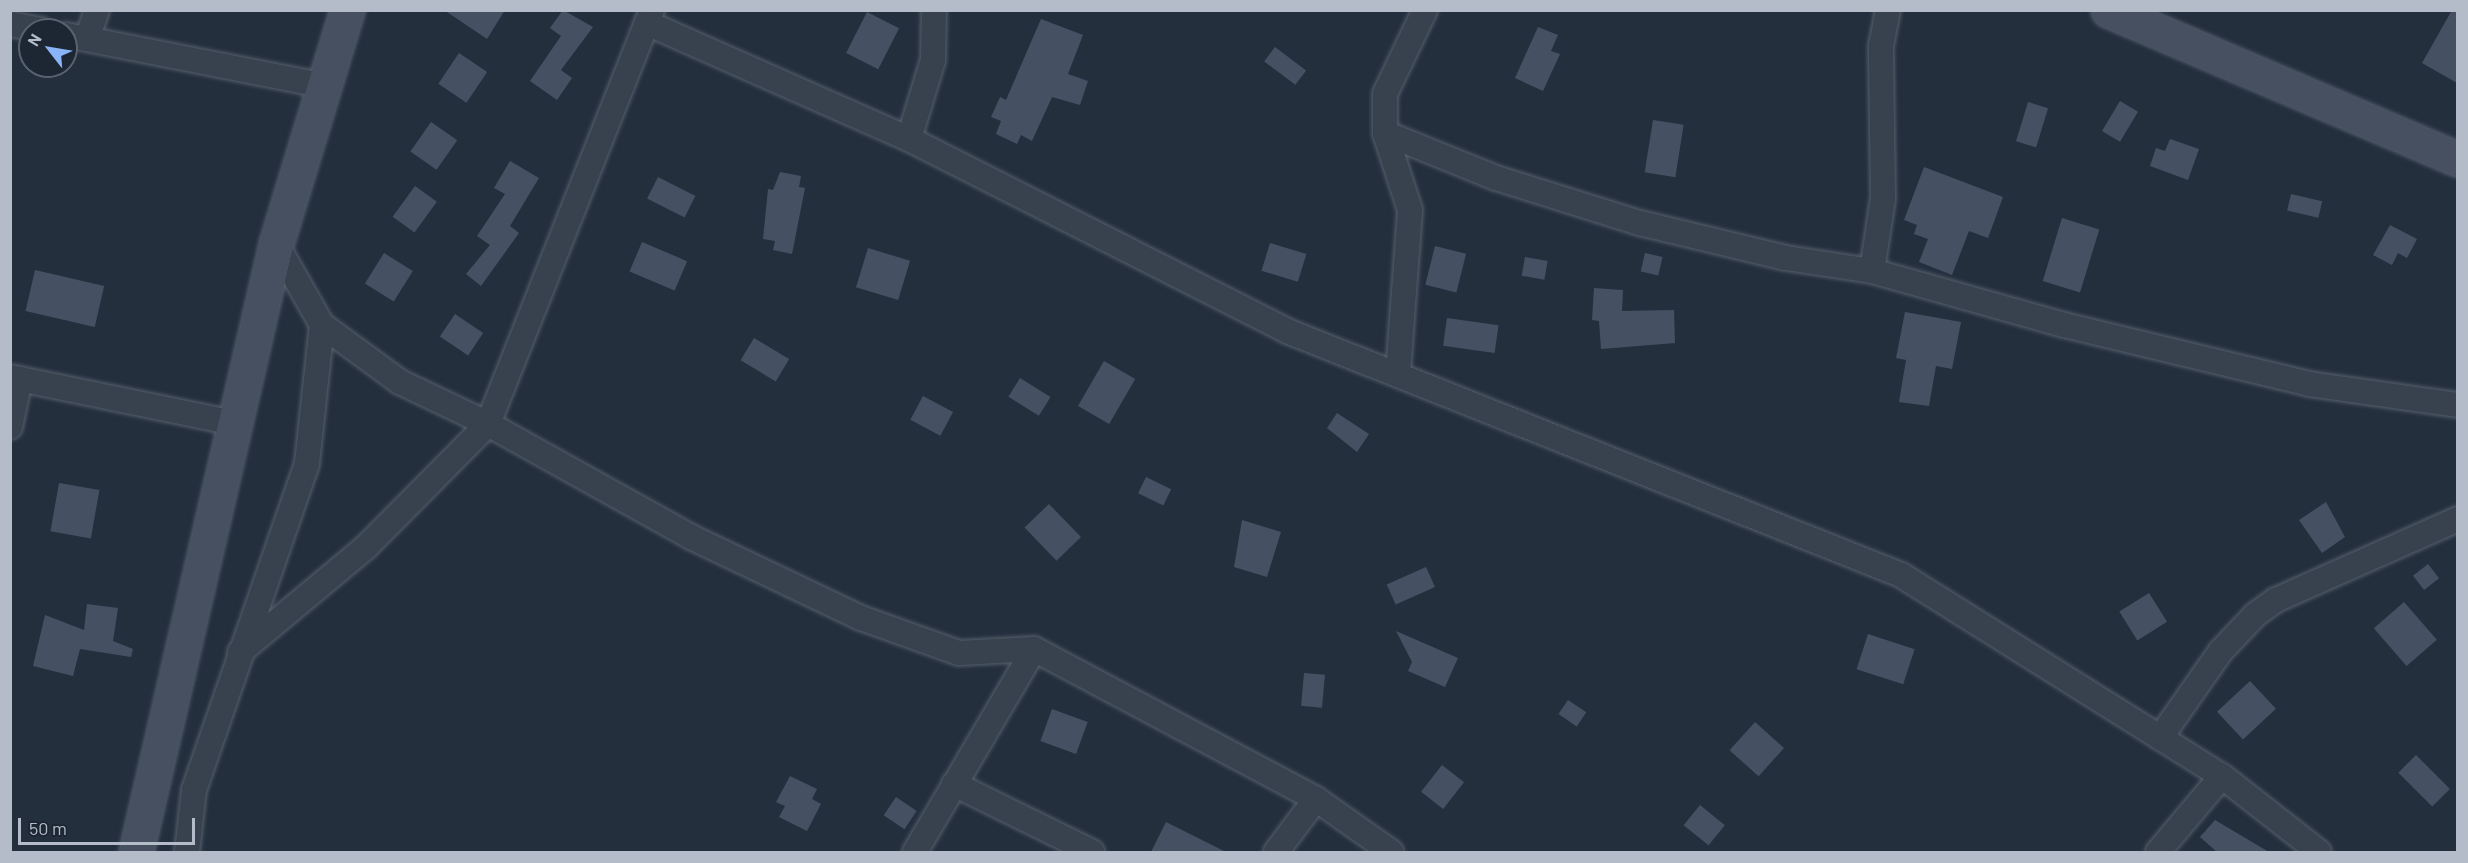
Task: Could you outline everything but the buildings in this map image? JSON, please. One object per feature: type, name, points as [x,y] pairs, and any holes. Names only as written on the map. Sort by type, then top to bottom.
[{"type":"street","points":[[78,34],[97,10]]},
{"type":"street","points":[[136,852],[276,244],[327,86],[347,10]]},
{"type":"street","points":[[909,139],[933,60],[934,10]]},
{"type":"street","points":[[1398,374],[1410,210],[1385,133],[1385,94],[1425,10]]},
{"type":"street","points":[[1872,271],[1883,198],[1881,46],[1888,10]]},
{"type":"street","points":[[2110,11],[2457,159]]},
{"type":"street","points":[[240,652],[365,549],[488,424],[649,17],[909,139],[1287,330],[1900,575],[2222,776],[2319,852]]},
{"type":"street","points":[[78,37],[327,86]]},
{"type":"street","points":[[1385,133],[1496,178],[1640,222],[1786,258],[1872,271],[2064,325],[2298,382],[2457,405]]},
{"type":"street","points":[[276,244],[322,325],[400,382],[488,424],[691,537],[861,618],[959,653],[1034,649],[1316,799],[1391,852]]},
{"type":"street","points":[[187,852],[194,790],[307,463],[322,325]]},
{"type":"street","points":[[10,427],[15,378],[235,423]]},
{"type":"street","points":[[2160,738],[2221,651],[2254,615],[2276,600],[2457,519]]},
{"type":"street","points":[[915,852],[1034,649]]},
{"type":"street","points":[[2158,852],[2222,776]]},
{"type":"street","points":[[954,784],[1092,852]]},
{"type":"street","points":[[1276,852],[1316,799]]}]
